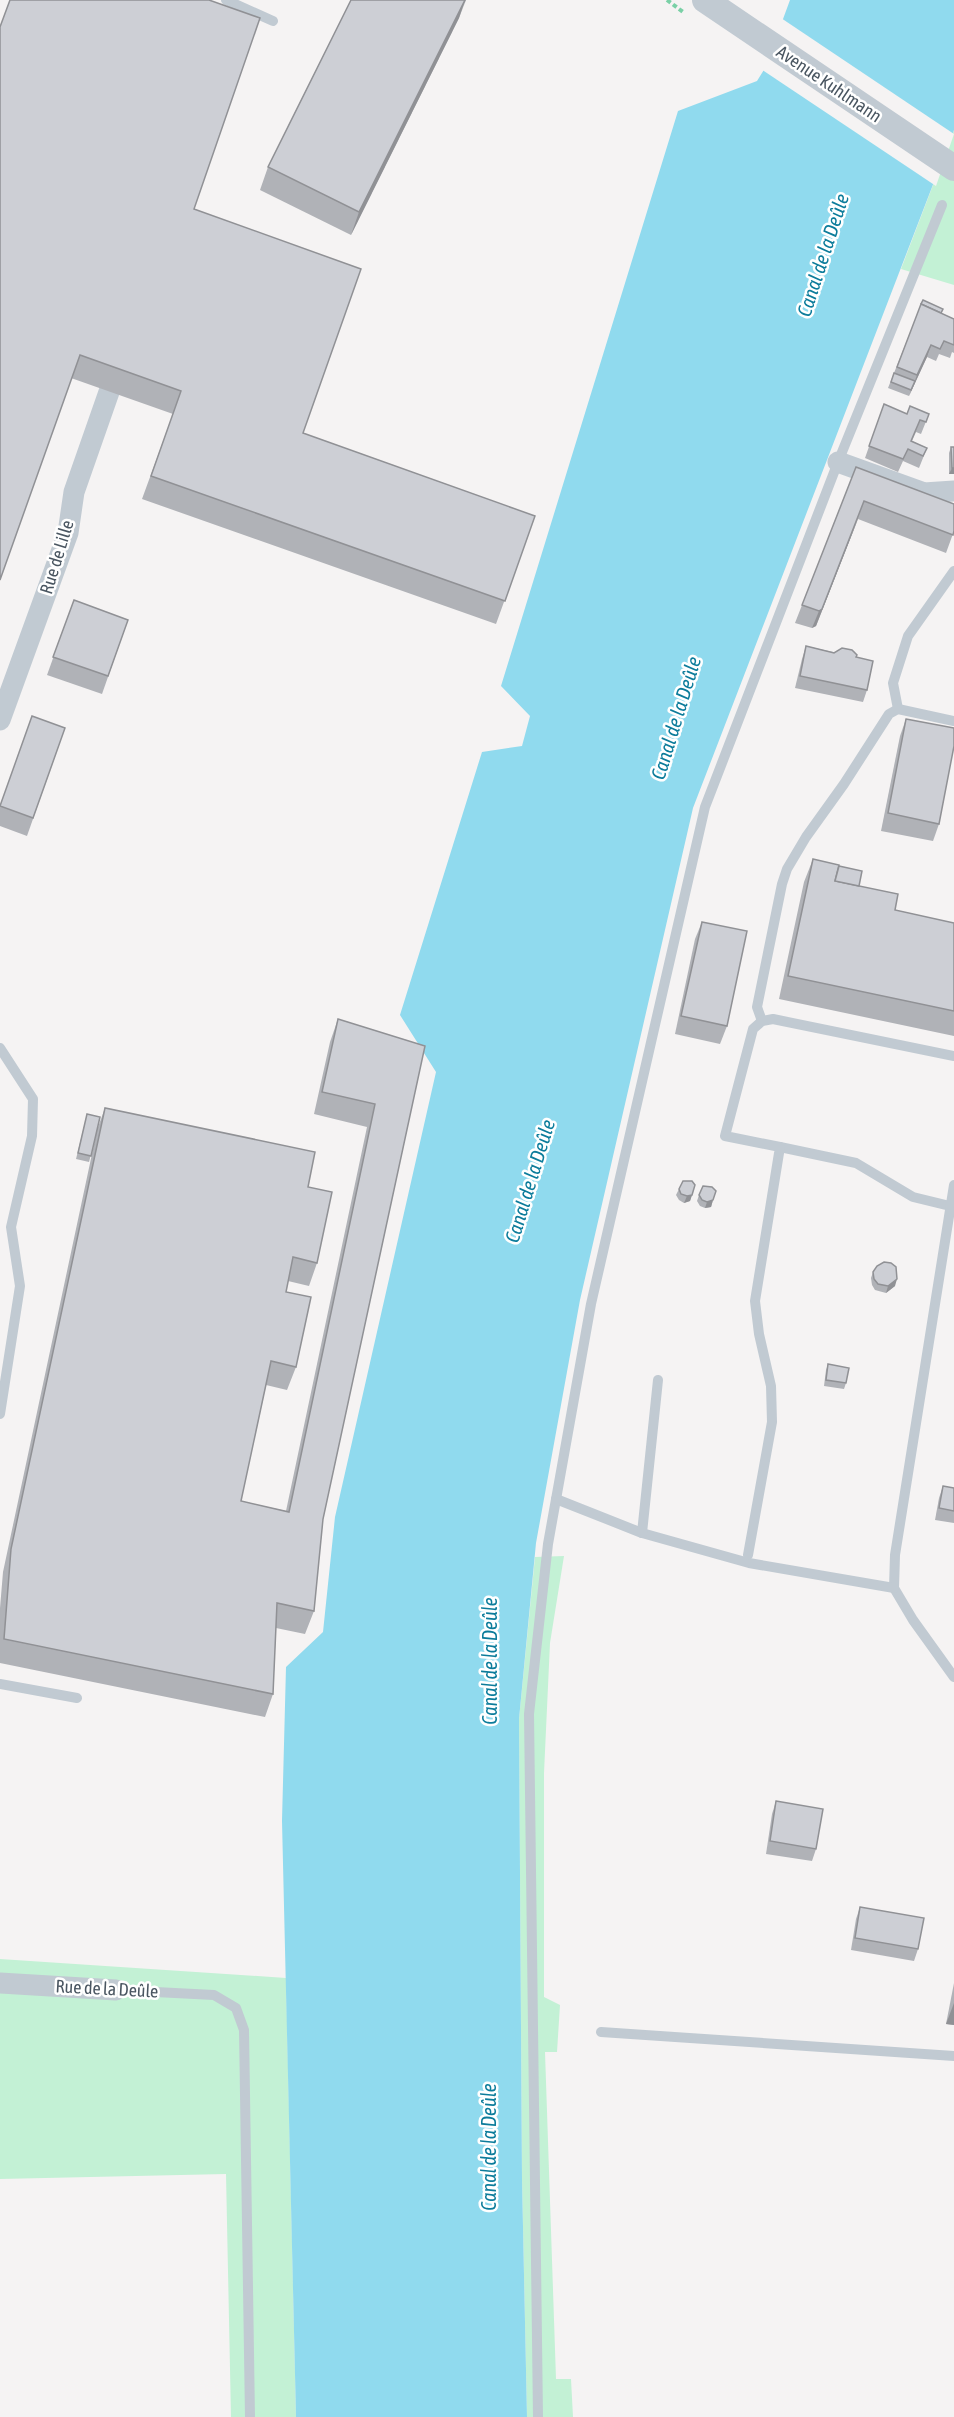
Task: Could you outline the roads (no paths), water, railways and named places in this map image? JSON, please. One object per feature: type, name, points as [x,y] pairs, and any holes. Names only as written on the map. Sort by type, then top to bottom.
[{"type":"street","name":"Avenue Kuhlmann","points":[[705,0],[954,168]]},
{"type":"street","name":"Rue de Lille","points":[[0,720],[68,533],[74,492],[109,392]]},
{"type":"street","points":[[838,462],[924,493],[954,491]]},
{"type":"street","name":"Rue de la Deûle","points":[[0,1983],[116,1990]]},
{"type":"lane","points":[[226,0],[273,21]]},
{"type":"lane","points":[[538,2417],[529,1714],[548,1544],[591,1304],[705,807],[838,462],[942,205]]},
{"type":"lane","points":[[898,709],[893,683],[908,636],[954,571]]},
{"type":"lane","points":[[762,1021],[757,1007],[782,884],[787,869],[806,837],[844,784],[889,714],[898,709],[954,721]]},
{"type":"lane","points":[[950,1206],[913,1197],[856,1163],[725,1136],[748,1042],[753,1029],[762,1021],[772,1019],[954,1056]]},
{"type":"lane","points":[[0,1048],[33,1099],[32,1136],[12,1227],[20,1286],[0,1414]]},
{"type":"lane","points":[[748,1555],[772,1422],[771,1386],[759,1334],[755,1300],[780,1147]]},
{"type":"lane","points":[[954,1185],[895,1555],[894,1588],[913,1620],[954,1677]]},
{"type":"lane","points":[[642,1533],[658,1380]]},
{"type":"lane","points":[[556,1499],[642,1533],[749,1563],[894,1588]]},
{"type":"lane","points":[[0,1684],[77,1698]]},
{"type":"lane","name":"Rue de la Deûle","points":[[116,1990],[214,1995],[236,2008],[244,2030],[250,2417]]},
{"type":"lane","points":[[601,2032],[954,2056]]},
{"type":"water","name":"Canal de la Deûle","points":[[790,0],[954,0],[954,130],[693,808],[580,1300],[536,1543],[519,1719],[522,2179],[527,2417],[296,2417],[282,1821],[286,1667],[323,1632],[335,1517],[436,1072],[400,1015],[482,752],[522,746],[530,716],[501,686],[678,111],[757,81],[765,68]]}]
